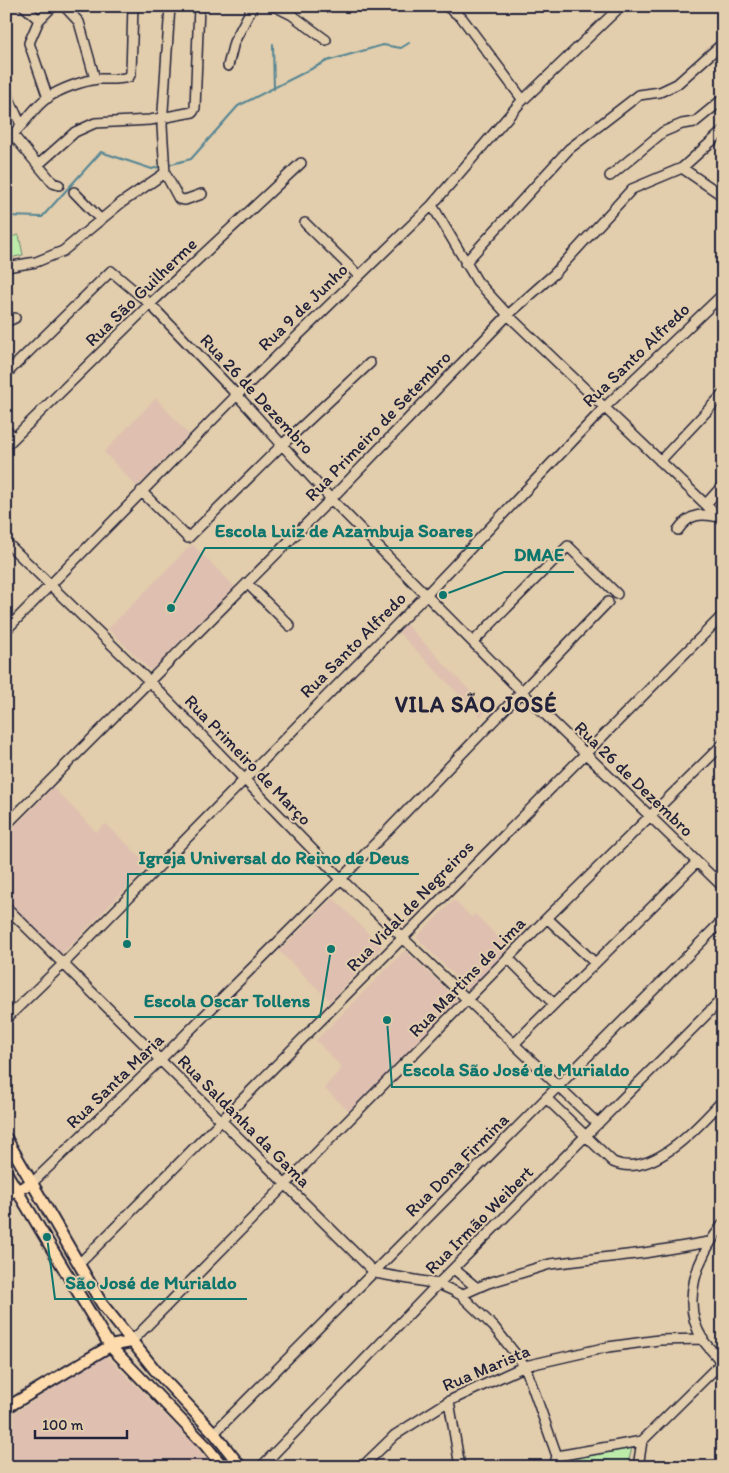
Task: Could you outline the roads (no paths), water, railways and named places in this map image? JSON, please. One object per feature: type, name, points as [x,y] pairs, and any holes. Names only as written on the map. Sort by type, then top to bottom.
[{"type":"main road","points":[[6,1138],[102,1304],[131,1342],[214,1433],[241,1467]]},
{"type":"main road","points":[[6,1172],[110,1346],[206,1446],[222,1467]]},
{"type":"main road","name":"Rua Santa Maria","points":[[6,1195],[32,1183]]},
{"type":"main road","points":[[6,1408],[110,1346],[131,1342]]},
{"type":"street","points":[[24,6],[39,20]]},
{"type":"street","points":[[48,98],[29,43],[39,20],[52,6]]},
{"type":"street","points":[[64,6],[78,22],[96,80]]},
{"type":"street","points":[[59,185],[54,183],[10,137],[48,98],[96,80],[124,79],[131,73],[133,6]]},
{"type":"street","points":[[170,6],[162,126],[165,173],[179,199],[185,200],[202,194]]},
{"type":"street","points":[[38,165],[75,132],[95,123],[164,118],[193,112],[195,108],[200,6]]},
{"type":"street","points":[[228,66],[234,42],[252,6]]},
{"type":"street","points":[[274,6],[292,15],[326,40]]},
{"type":"street","name":"Rua 9 de Junho","points":[[6,630],[237,394],[432,205],[524,100],[622,6]]},
{"type":"street","points":[[449,8],[462,18],[524,100]]},
{"type":"street","points":[[465,263],[569,149],[634,98],[649,92],[660,92],[677,84],[723,43]]},
{"type":"street","points":[[6,92],[21,125]]},
{"type":"street","points":[[610,176],[663,132],[682,124],[694,122],[723,99]]},
{"type":"street","name":"Rua Primeiro de Setembro","points":[[6,825],[331,499],[508,315],[554,274],[632,189],[682,168],[723,131]]},
{"type":"street","name":"Rua São Guilherme","points":[[6,446],[150,304],[301,163]]},
{"type":"street","points":[[682,168],[723,196]]},
{"type":"street","points":[[6,267],[36,262],[63,251],[121,203],[165,173]]},
{"type":"street","points":[[74,192],[101,220]]},
{"type":"street","points":[[432,205],[477,281],[508,315],[721,519]]},
{"type":"street","points":[[305,223],[359,276]]},
{"type":"street","name":"Rua 26 de Dezembro","points":[[6,374],[111,271],[150,304],[237,394],[331,499],[521,691],[723,887]]},
{"type":"street","name":"Rua Santo Alfredo","points":[[6,1019],[63,964],[426,595],[606,407],[723,294]]},
{"type":"street","points":[[141,491],[188,538],[282,445],[370,363]]},
{"type":"street","points":[[660,461],[723,394]]},
{"type":"street","points":[[6,430],[14,438]]},
{"type":"street","points":[[706,504],[723,485]]},
{"type":"street","points":[[678,530],[692,516],[706,515],[721,519]]},
{"type":"street","name":"Rua Primeiro de Março","points":[[6,542],[149,681],[341,879],[598,1124]]},
{"type":"street","points":[[473,642],[568,546],[617,594]]},
{"type":"street","points":[[247,583],[290,626]]},
{"type":"street","name":"Rua Santa Maria","points":[[32,1183],[160,1060],[341,879],[608,602]]},
{"type":"street","name":"Rua Vidal de Negreiros","points":[[79,1264],[583,753],[723,615]]},
{"type":"street","name":"Rua Martins de Lima","points":[[131,1342],[547,918],[723,744]]},
{"type":"street","points":[[514,1044],[697,862]]},
{"type":"street","points":[[715,879],[723,871]]},
{"type":"street","name":"Rua Saldanha da Gama","points":[[6,908],[374,1273]]},
{"type":"street","points":[[547,918],[595,964]]},
{"type":"street","name":"Rua Dona Firmina","points":[[214,1433],[722,922]]},
{"type":"street","points":[[508,958],[554,1004]]},
{"type":"street","name":"Rua Irmão Weibert","points":[[261,1467],[438,1284],[723,998]]},
{"type":"street","points":[[546,1098],[614,1162],[621,1166],[644,1163],[677,1146],[696,1130],[723,1100]]},
{"type":"street","points":[[557,1456],[642,1441],[722,1363],[703,1340],[694,1319],[692,1294],[694,1277],[709,1242],[723,1224]]},
{"type":"street","points":[[462,1295],[477,1288],[550,1264],[644,1253],[709,1242]]},
{"type":"street","points":[[454,1269],[477,1288]]},
{"type":"street","points":[[374,1273],[438,1284],[462,1295],[494,1326],[525,1366],[557,1456],[554,1467]]},
{"type":"street","name":"Rua Marista","points":[[362,1467],[395,1435],[449,1401],[525,1366],[642,1342],[703,1340]]},
{"type":"street","points":[[449,1401],[460,1467]]},
{"type":"street","points":[[638,1467],[642,1441]]},
{"type":"waterway","points":[[168,165],[191,159],[238,106],[327,61],[383,45],[401,48],[409,43]]},
{"type":"waterway","points":[[273,44],[274,89]]},
{"type":"waterway","points":[[6,216],[42,217],[101,152],[152,169],[161,166]]},
{"type":"place","name":"DMAE","points":[[443,595]]},
{"type":"place","name":"Escola Luiz de Azambuja Soares","points":[[171,608]]},
{"type":"place","name":"Igreja Universal do Reino de Deus","points":[[127,944]]},
{"type":"place","name":"Escola Oscar Tollens","points":[[331,949]]},
{"type":"place","name":"Escola São José de Murialdo","points":[[387,1020]]},
{"type":"place","name":"São José de Murialdo","points":[[47,1237]]},
{"type":"district","name":"VILA SÃO JOSÉ","points":[[476,704]]}]
